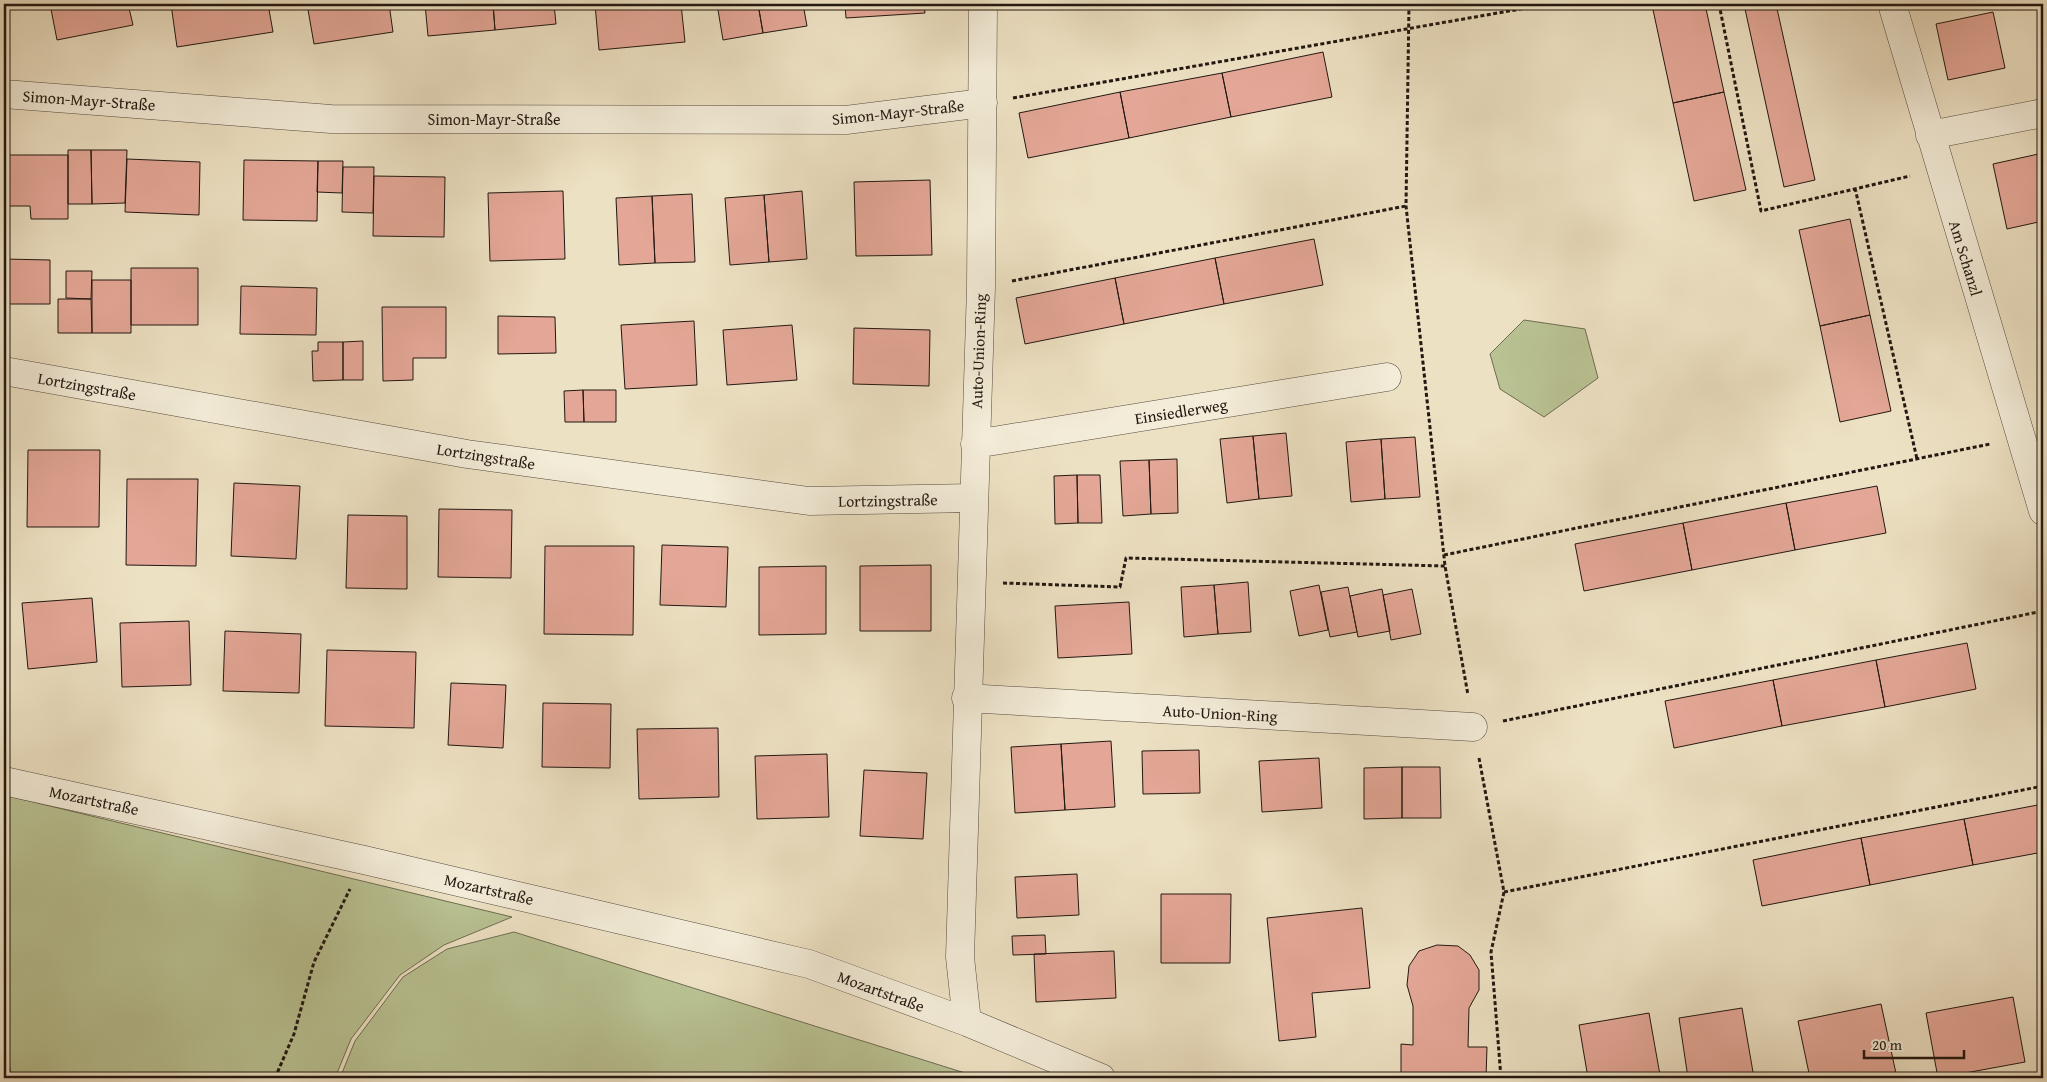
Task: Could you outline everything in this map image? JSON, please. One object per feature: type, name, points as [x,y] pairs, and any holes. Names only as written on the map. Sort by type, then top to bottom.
[{"type":"street","name":"Auto-Union-Ring","points":[[967,1022],[960,956],[966,698],[981,287],[984,103],[983,4]]},
{"type":"street","name":"Am Schanzl","points":[[1892,4],[2020,438],[2036,463],[2043,511]]},
{"type":"street","name":"Simon-Mayr-Straße","points":[[4,94],[331,119],[846,120],[984,103]]},
{"type":"street","points":[[1930,135],[2043,113]]},
{"type":"street","name":"Lortzingstraße","points":[[4,370],[467,454],[810,501],[973,498]]},
{"type":"street","name":"Einsiedlerweg","points":[[975,444],[1387,377]]},
{"type":"street","name":"Auto-Union-Ring","points":[[966,698],[1473,727]]},
{"type":"street","name":"Mozartstraße","points":[[4,781],[364,860],[809,964],[967,1022],[1101,1078]]},
{"type":"path","points":[[1409,4],[1406,206],[1445,566],[1504,892],[1491,952],[1502,1078]]},
{"type":"path","points":[[984,103],[1410,30],[1549,4]]},
{"type":"path","points":[[1719,4],[1760,211],[1940,170]]},
{"type":"path","points":[[1855,188],[1917,459]]},
{"type":"path","points":[[981,287],[1406,206]]},
{"type":"path","points":[[1444,554],[2020,438]]},
{"type":"path","points":[[970,582],[1120,587],[1126,558],[1445,566]]},
{"type":"path","points":[[1473,727],[2043,611]]},
{"type":"path","points":[[1504,892],[2043,786]]},
{"type":"path","points":[[276,1078],[294,1034],[314,962],[364,860]]},
{"type":"green space","points":[[1524,320],[1585,329],[1598,378],[1544,417],[1500,389],[1490,354]]},
{"type":"green space","points":[[4,795],[512,917],[444,945],[400,975],[351,1039],[335,1078],[12,1078],[4,1038]]},
{"type":"green space","points":[[514,932],[981,1078],[340,1078],[355,1041],[403,977],[447,949]]},
{"type":"building","points":[[50,4],[128,4],[133,25],[57,40]]},
{"type":"building","points":[[171,4],[268,4],[273,32],[177,47]]},
{"type":"building","points":[[307,4],[389,4],[393,32],[314,44]]},
{"type":"building","points":[[425,4],[493,4],[495,30],[428,36]]},
{"type":"building","points":[[493,4],[554,4],[556,24],[495,30]]},
{"type":"building","points":[[595,4],[681,4],[685,42],[599,50]]},
{"type":"building","points":[[717,4],[758,4],[763,33],[723,40]]},
{"type":"building","points":[[758,4],[803,4],[807,26],[763,33]]},
{"type":"building","points":[[845,4],[924,4],[925,13],[846,18]]},
{"type":"building","points":[[1705,4],[1724,92],[1673,103],[1652,5]]},
{"type":"building","points":[[1744,4],[1772,4],[1745,9]]},
{"type":"building","points":[[1776,4],[1815,180],[1784,187],[1745,9]]},
{"type":"building","points":[[1993,12],[2005,68],[1948,80],[1936,24]]},
{"type":"building","points":[[1323,52],[1332,97],[1231,117],[1222,73]]},
{"type":"building","points":[[1222,73],[1231,117],[1129,138],[1120,92]]},
{"type":"building","points":[[1120,92],[1129,138],[1028,158],[1019,113]]},
{"type":"building","points":[[1724,92],[1746,190],[1694,201],[1673,103]]},
{"type":"building","points":[[68,150],[91,150],[92,204],[68,204]]},
{"type":"building","points":[[91,150],[127,150],[125,203],[92,204]]},
{"type":"building","points":[[2043,153],[2043,221],[2007,229],[1993,164]]},
{"type":"building","points":[[5,155],[68,155],[68,219],[31,219],[30,206],[5,206]]},
{"type":"building","points":[[127,159],[200,162],[199,215],[125,212]]},
{"type":"building","points":[[244,160],[318,161],[317,221],[243,220]]},
{"type":"building","points":[[318,161],[343,161],[342,193],[317,192]]},
{"type":"building","points":[[343,167],[374,167],[373,213],[342,212]]},
{"type":"building","points":[[374,176],[445,177],[444,237],[373,236]]},
{"type":"building","points":[[930,180],[932,255],[856,256],[854,182]]},
{"type":"building","points":[[563,191],[565,259],[490,261],[488,193]]},
{"type":"building","points":[[802,191],[807,259],[769,262],[764,195]]},
{"type":"building","points":[[692,194],[695,262],[655,263],[652,196]]},
{"type":"building","points":[[764,195],[769,262],[730,265],[725,198]]},
{"type":"building","points":[[652,196],[655,263],[619,265],[616,198]]},
{"type":"building","points":[[1850,219],[1870,315],[1820,326],[1799,230]]},
{"type":"building","points":[[1314,239],[1323,285],[1224,304],[1215,258]]},
{"type":"building","points":[[1215,258],[1224,304],[1124,324],[1115,278]]},
{"type":"building","points":[[4,259],[50,260],[50,304],[4,304]]},
{"type":"building","points":[[131,268],[198,268],[198,325],[131,325]]},
{"type":"building","points":[[66,271],[92,271],[91,299],[66,298]]},
{"type":"building","points":[[1115,278],[1124,324],[1025,344],[1016,298]]},
{"type":"building","points":[[92,280],[131,280],[131,333],[92,333]]},
{"type":"building","points":[[241,286],[317,288],[316,335],[240,334]]},
{"type":"building","points":[[58,299],[91,299],[92,333],[58,333]]},
{"type":"building","points":[[382,307],[446,307],[446,358],[413,358],[413,380],[383,381]]},
{"type":"building","points":[[1870,315],[1891,411],[1840,422],[1820,326]]},
{"type":"building","points":[[498,316],[555,317],[556,353],[498,354]]},
{"type":"building","points":[[694,321],[697,385],[625,389],[621,325]]},
{"type":"building","points":[[792,325],[797,380],[727,385],[723,330]]},
{"type":"building","points":[[854,328],[930,330],[929,386],[853,384]]},
{"type":"building","points":[[363,341],[363,380],[343,380],[343,342]]},
{"type":"building","points":[[318,342],[343,342],[343,380],[313,381],[312,351],[318,351]]},
{"type":"building","points":[[583,390],[616,390],[616,422],[584,422]]},
{"type":"building","points":[[583,390],[584,422],[565,422],[564,391]]},
{"type":"building","points":[[4,422],[8,422],[8,469],[4,469]]},
{"type":"building","points":[[1286,433],[1292,496],[1259,499],[1253,436]]},
{"type":"building","points":[[1253,436],[1259,499],[1227,503],[1220,439]]},
{"type":"building","points":[[1415,437],[1420,497],[1385,499],[1381,439]]},
{"type":"building","points":[[1381,439],[1385,499],[1351,502],[1346,442]]},
{"type":"building","points":[[28,450],[100,450],[99,527],[27,527]]},
{"type":"building","points":[[1177,459],[1178,513],[1151,514],[1149,460]]},
{"type":"building","points":[[1149,460],[1151,514],[1123,516],[1120,461]]},
{"type":"building","points":[[1077,475],[1078,523],[1055,524],[1054,476]]},
{"type":"building","points":[[1077,475],[1100,475],[1102,523],[1078,523]]},
{"type":"building","points":[[127,479],[198,479],[196,566],[126,565]]},
{"type":"building","points":[[234,483],[300,486],[296,559],[231,556]]},
{"type":"building","points":[[1877,486],[1886,533],[1795,550],[1786,503]]},
{"type":"building","points":[[1786,503],[1795,550],[1692,570],[1683,523]]},
{"type":"building","points":[[439,509],[512,510],[511,578],[438,577]]},
{"type":"building","points":[[348,515],[407,516],[407,589],[346,588]]},
{"type":"building","points":[[1683,523],[1692,570],[1584,591],[1575,544]]},
{"type":"building","points":[[662,545],[728,547],[726,607],[660,605]]},
{"type":"building","points":[[545,546],[634,546],[633,635],[544,634]]},
{"type":"building","points":[[931,565],[931,631],[860,631],[860,566]]},
{"type":"building","points":[[826,566],[826,634],[759,635],[759,567]]},
{"type":"building","points":[[1248,582],[1251,632],[1218,634],[1214,585]]},
{"type":"building","points":[[1214,585],[1218,634],[1184,637],[1181,587]]},
{"type":"building","points":[[1319,585],[1328,630],[1299,636],[1290,591]]},
{"type":"building","points":[[1348,587],[1357,632],[1330,637],[1321,592]]},
{"type":"building","points":[[1382,589],[1390,631],[1358,637],[1350,596]]},
{"type":"building","points":[[1412,589],[1421,634],[1391,640],[1383,595]]},
{"type":"building","points":[[92,598],[97,662],[28,669],[22,603]]},
{"type":"building","points":[[1129,602],[1132,654],[1058,658],[1055,606]]},
{"type":"building","points":[[189,621],[191,685],[122,687],[120,623]]},
{"type":"building","points":[[225,631],[301,634],[299,693],[223,691]]},
{"type":"building","points":[[1967,643],[1976,689],[1885,707],[1876,660]]},
{"type":"building","points":[[327,650],[416,652],[414,728],[325,726]]},
{"type":"building","points":[[1876,660],[1885,707],[1782,726],[1773,680]]},
{"type":"building","points":[[1773,680],[1782,726],[1674,748],[1665,701]]},
{"type":"building","points":[[451,683],[506,685],[503,748],[448,745]]},
{"type":"building","points":[[543,703],[611,704],[610,768],[542,767]]},
{"type":"building","points":[[718,728],[719,797],[639,799],[637,729]]},
{"type":"building","points":[[1111,741],[1115,807],[1065,810],[1061,744]]},
{"type":"building","points":[[1061,744],[1065,810],[1015,813],[1011,747]]},
{"type":"building","points":[[1199,750],[1200,793],[1143,794],[1142,751]]},
{"type":"building","points":[[827,754],[829,817],[757,819],[755,756]]},
{"type":"building","points":[[1319,758],[1322,808],[1262,812],[1259,761]]},
{"type":"building","points":[[1402,767],[1402,818],[1364,819],[1364,768]]},
{"type":"building","points":[[1402,767],[1440,767],[1441,818],[1402,818]]},
{"type":"building","points":[[864,770],[927,773],[923,839],[860,836]]},
{"type":"building","points":[[2043,804],[2043,852],[1973,865],[1964,819]]},
{"type":"building","points":[[1964,819],[1973,865],[1870,885],[1861,838]]},
{"type":"building","points":[[1861,838],[1870,885],[1762,906],[1753,860]]},
{"type":"building","points":[[1077,874],[1079,915],[1017,918],[1015,877]]},
{"type":"building","points":[[1161,894],[1231,894],[1230,963],[1161,963]]},
{"type":"building","points":[[1362,908],[1370,988],[1312,993],[1316,1037],[1279,1041],[1267,918]]},
{"type":"building","points":[[1045,935],[1046,954],[1013,955],[1012,936]]},
{"type":"building","points":[[1437,945],[1458,946],[1470,955],[1479,970],[1479,990],[1469,1008],[1468,1047],[1487,1047],[1486,1078],[1401,1078],[1401,1044],[1413,1045],[1413,1006],[1407,985],[1409,966],[1419,951]]},
{"type":"building","points":[[1114,951],[1116,998],[1036,1002],[1034,954]]},
{"type":"building","points":[[2013,997],[2025,1062],[1938,1078],[1926,1013]]},
{"type":"building","points":[[1881,1004],[1897,1078],[1810,1078],[1798,1021]]},
{"type":"building","points":[[1742,1008],[1754,1078],[1688,1078],[1679,1018]]},
{"type":"building","points":[[1649,1013],[1660,1075],[1641,1078],[1588,1078],[1579,1025]]}]
